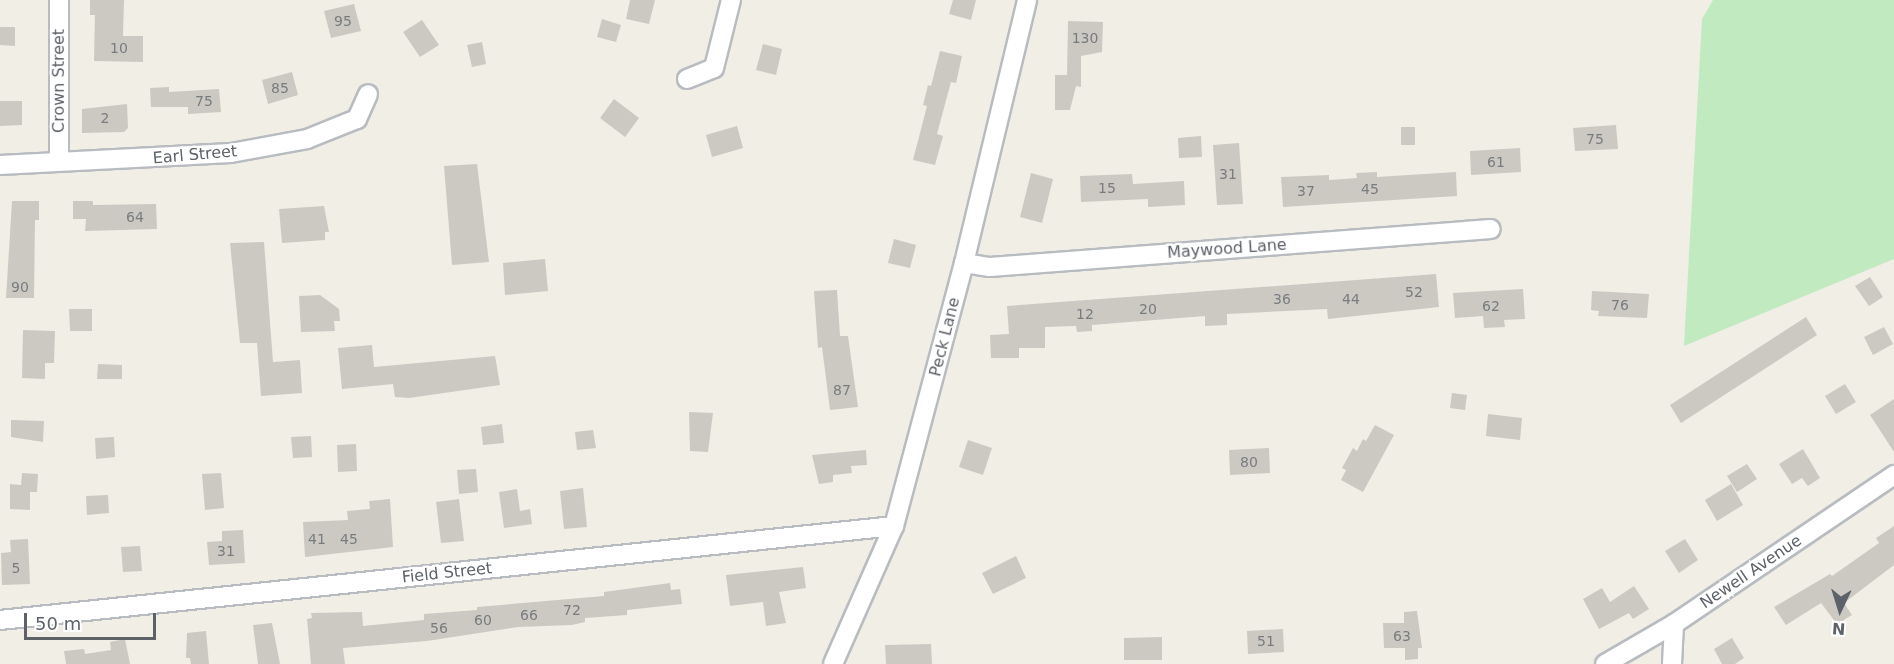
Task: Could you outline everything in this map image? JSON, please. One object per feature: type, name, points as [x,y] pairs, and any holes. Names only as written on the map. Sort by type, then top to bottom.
[{"type":"street","name":"Crown Street","points":[[59,0],[59,161]]},
{"type":"street","points":[[687,79],[714,68],[731,0]]},
{"type":"street","name":"Peck Lane","points":[[833,664],[894,525],[964,263],[1027,0]]},
{"type":"street","name":"Earl Street","points":[[0,165],[231,153],[307,139],[357,119],[369,101],[368,94]]},
{"type":"street","name":"Maywood Lane","points":[[964,263],[990,267],[1491,229]]},
{"type":"street","name":"Newell Avenue","points":[[1605,664],[1674,624],[1894,476]]},
{"type":"street","name":"Field Street","points":[[0,620],[894,525]]},
{"type":"street","points":[[1672,664],[1674,624]]},
{"type":"green space","points":[[1713,0],[1894,0],[1894,259],[1684,346],[1702,19]]},
{"type":"building","points":[[90,0],[124,0],[123,36],[143,36],[143,62],[94,61],[95,15],[90,15]]},
{"type":"building","points":[[630,0],[655,0],[649,24],[626,19]]},
{"type":"building","points":[[953,0],[976,0],[971,20],[949,14]]},
{"type":"building","points":[[354,4],[361,31],[331,38],[324,11]]},
{"type":"building","points":[[602,19],[621,25],[616,42],[597,37]]},
{"type":"building","points":[[422,20],[439,45],[420,57],[403,32]]},
{"type":"building","points":[[1068,21],[1103,22],[1102,52],[1081,56],[1081,87],[1076,86],[1070,110],[1055,110],[1055,75],[1067,75]]},
{"type":"building","points":[[0,27],[15,27],[15,46],[0,45]]},
{"type":"building","points":[[482,42],[486,64],[472,67],[467,45]]},
{"type":"building","points":[[763,44],[782,49],[776,75],[756,70]]},
{"type":"building","points":[[940,51],[962,56],[956,83],[951,82],[937,134],[943,136],[935,165],[913,160],[927,106],[923,105],[928,85],[931,86]]},
{"type":"building","points":[[292,72],[298,95],[268,104],[262,80]]},
{"type":"building","points":[[169,87],[169,92],[219,89],[221,112],[188,114],[188,107],[151,107],[150,88]]},
{"type":"building","points":[[614,99],[639,118],[625,137],[600,118]]},
{"type":"building","points":[[0,101],[22,101],[22,125],[0,126]]},
{"type":"building","points":[[127,104],[128,128],[124,132],[82,133],[82,109]]},
{"type":"building","points":[[1616,125],[1618,149],[1575,151],[1573,128]]},
{"type":"building","points":[[737,126],[743,148],[712,157],[706,135]]},
{"type":"building","points":[[1401,127],[1415,127],[1415,145],[1401,145]]},
{"type":"building","points":[[1201,136],[1202,157],[1179,158],[1178,138]]},
{"type":"building","points":[[1239,143],[1243,204],[1217,205],[1213,145]]},
{"type":"building","points":[[1520,148],[1521,172],[1471,175],[1470,151]]},
{"type":"building","points":[[477,164],[489,262],[452,265],[444,166]]},
{"type":"building","points":[[1377,172],[1377,177],[1456,172],[1457,196],[1283,207],[1281,177],[1329,175],[1329,180],[1357,178],[1356,173]]},
{"type":"building","points":[[1031,173],[1053,179],[1042,223],[1020,217]]},
{"type":"building","points":[[1132,174],[1133,184],[1184,181],[1185,205],[1148,207],[1148,199],[1081,202],[1080,176]]},
{"type":"building","points":[[12,201],[39,201],[39,220],[35,220],[34,298],[6,298]]},
{"type":"building","points":[[73,201],[93,201],[93,205],[156,204],[157,229],[85,231],[86,219],[73,219]]},
{"type":"building","points":[[324,206],[329,232],[325,232],[325,240],[282,243],[279,209]]},
{"type":"building","points":[[894,239],[916,245],[910,268],[888,263]]},
{"type":"building","points":[[264,242],[273,362],[300,360],[302,393],[261,396],[257,343],[240,343],[230,243]]},
{"type":"building","points":[[545,259],[548,291],[505,295],[503,263]]},
{"type":"building","points":[[1436,274],[1439,307],[1328,319],[1327,309],[1227,314],[1227,325],[1205,326],[1205,316],[1092,325],[1092,331],[1077,332],[1076,326],[1045,327],[1045,348],[1019,348],[1019,358],[991,358],[990,335],[1009,334],[1007,306]]},
{"type":"building","points":[[1870,277],[1883,297],[1869,306],[1855,286]]},
{"type":"building","points":[[1523,289],[1525,319],[1504,320],[1505,327],[1484,328],[1483,316],[1455,318],[1453,293]]},
{"type":"building","points":[[837,290],[840,336],[848,336],[858,407],[830,410],[822,347],[818,348],[814,291]]},
{"type":"building","points":[[1592,291],[1649,294],[1647,318],[1598,316],[1599,311],[1591,310]]},
{"type":"building","points":[[320,295],[339,309],[340,321],[334,321],[335,331],[301,332],[299,296]]},
{"type":"building","points":[[69,309],[92,309],[92,331],[70,331]]},
{"type":"building","points":[[1806,317],[1817,335],[1681,423],[1670,405]]},
{"type":"building","points":[[1884,327],[1893,344],[1873,355],[1864,337]]},
{"type":"building","points":[[23,330],[55,331],[54,363],[45,363],[45,379],[22,378]]},
{"type":"building","points":[[372,345],[374,367],[495,356],[500,385],[409,398],[395,397],[393,384],[342,389],[338,348]]},
{"type":"building","points":[[98,364],[122,365],[122,379],[97,379]]},
{"type":"building","points":[[1845,384],[1856,402],[1836,414],[1825,396]]},
{"type":"building","points":[[1452,393],[1467,395],[1465,410],[1450,408]]},
{"type":"building","points":[[1894,399],[1894,452],[1870,415]]},
{"type":"building","points":[[689,412],[713,413],[708,452],[690,451]]},
{"type":"building","points":[[1488,414],[1522,418],[1520,440],[1486,436]]},
{"type":"building","points":[[11,420],[44,421],[43,442],[11,437]]},
{"type":"building","points":[[502,424],[504,443],[483,445],[481,427]]},
{"type":"building","points":[[1375,425],[1394,435],[1363,492],[1341,480],[1346,470],[1342,468],[1353,448],[1357,451],[1363,439],[1366,441]]},
{"type":"building","points":[[593,430],[596,448],[577,450],[575,432]]},
{"type":"building","points":[[311,436],[312,457],[293,458],[291,437]]},
{"type":"building","points":[[114,437],[115,457],[96,459],[95,438]]},
{"type":"building","points":[[968,440],[992,448],[983,475],[959,467]]},
{"type":"building","points":[[356,444],[357,471],[338,472],[337,445]]},
{"type":"building","points":[[1269,448],[1270,473],[1230,475],[1229,450]]},
{"type":"building","points":[[1803,449],[1820,478],[1808,486],[1802,478],[1792,484],[1779,464]]},
{"type":"building","points":[[866,450],[867,465],[851,466],[852,473],[833,475],[833,482],[819,484],[812,455]]},
{"type":"building","points":[[1747,464],[1757,479],[1737,492],[1727,476]]},
{"type":"building","points":[[476,469],[478,492],[459,494],[457,470]]},
{"type":"building","points":[[22,473],[38,474],[37,492],[30,492],[30,510],[10,509],[10,484],[21,485]]},
{"type":"building","points":[[221,473],[224,508],[205,510],[202,474]]},
{"type":"building","points":[[1731,484],[1743,505],[1717,521],[1705,500]]},
{"type":"building","points":[[583,488],[587,527],[564,529],[560,491]]},
{"type":"building","points":[[517,489],[520,511],[530,509],[532,524],[504,528],[499,492]]},
{"type":"building","points":[[108,495],[109,513],[87,515],[86,496]]},
{"type":"building","points":[[390,499],[393,547],[305,557],[303,522],[348,520],[347,511],[370,509],[369,501]]},
{"type":"building","points":[[459,499],[464,541],[441,543],[436,502]]},
{"type":"building","points":[[1894,526],[1894,565],[1844,603],[1852,615],[1837,624],[1821,603],[1786,625],[1774,607],[1830,574],[1832,576],[1879,543],[1876,538]]},
{"type":"building","points":[[243,530],[245,563],[209,565],[207,542],[222,541],[222,531]]},
{"type":"building","points":[[28,539],[30,584],[2,585],[1,553],[11,552],[10,540]]},
{"type":"building","points":[[1685,539],[1698,560],[1679,573],[1665,551]]},
{"type":"building","points":[[140,546],[142,571],[123,572],[121,547]]},
{"type":"building","points":[[1016,556],[1026,578],[993,594],[982,573]]},
{"type":"building","points":[[803,567],[806,588],[779,592],[786,623],[766,626],[763,602],[730,606],[726,575]]},
{"type":"building","points":[[670,583],[671,590],[680,589],[682,604],[627,610],[627,615],[585,618],[585,622],[572,625],[518,627],[427,641],[343,648],[345,664],[311,664],[307,619],[312,618],[311,613],[362,612],[363,626],[424,620],[424,614],[477,610],[477,607],[604,596],[604,592]]},
{"type":"building","points":[[1634,586],[1649,609],[1633,619],[1629,613],[1599,629],[1583,599],[1602,588],[1610,602]]},
{"type":"building","points":[[1417,611],[1422,648],[1418,648],[1418,659],[1405,660],[1405,648],[1384,648],[1383,623],[1404,623],[1404,612]]},
{"type":"building","points":[[272,623],[280,664],[258,664],[253,625]]},
{"type":"building","points":[[1283,629],[1284,652],[1248,654],[1247,631]]},
{"type":"building","points":[[206,631],[209,664],[191,664],[190,658],[186,658],[187,633]]},
{"type":"building","points":[[1162,637],[1162,660],[1124,660],[1124,638]]},
{"type":"building","points":[[1732,638],[1744,658],[1735,664],[1722,664],[1714,649]]},
{"type":"building","points":[[125,639],[130,664],[66,664],[64,651],[84,649],[85,654],[111,650],[110,642]]},
{"type":"building","points":[[931,644],[932,664],[886,664],[885,645]]}]
